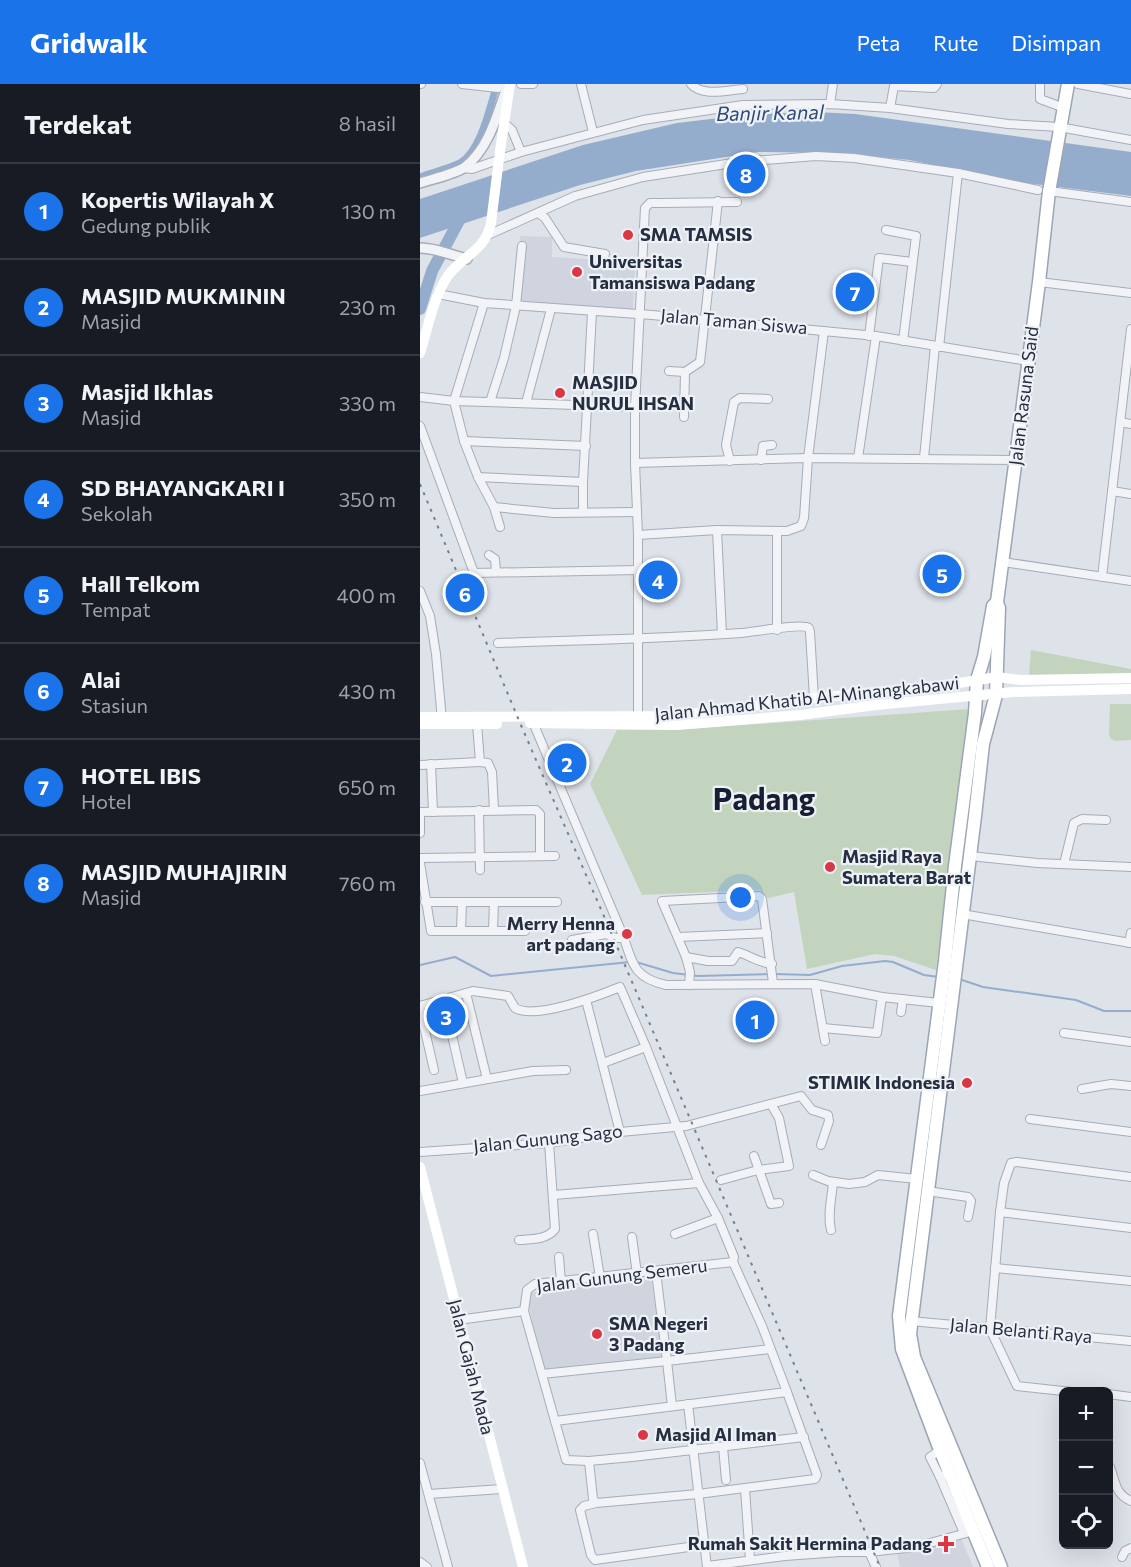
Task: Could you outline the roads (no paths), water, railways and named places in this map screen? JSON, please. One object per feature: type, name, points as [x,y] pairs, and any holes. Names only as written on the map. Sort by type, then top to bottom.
[{"type":"main road","points":[[420,353],[438,294],[448,275],[480,247],[489,235],[508,84]]},
{"type":"main road","name":"Jalan Rasuna Said","points":[[997,602],[1039,282],[1045,191],[1068,84]]},
{"type":"main road","points":[[949,974],[962,914],[983,744],[996,695],[999,608],[997,602],[993,606],[984,657],[977,680],[949,974],[925,1159],[917,1179],[899,1316],[902,1349],[940,1450],[945,1475],[969,1532],[988,1567]]},
{"type":"main road","name":"Jalan Ahmad Khatib Al-Minangkabawi","points":[[420,724],[442,720],[532,720],[677,725],[814,698],[940,686],[997,677],[1013,680],[1131,678]]},
{"type":"main road","name":"Jalan Ahmad Khatib Al-Minangkabawi","points":[[420,717],[477,724],[638,716],[800,715],[1013,692],[1131,689]]},
{"type":"main road","points":[[947,988],[939,1004],[925,1159],[927,1191],[909,1334],[914,1357],[1001,1567]]},
{"type":"main road","name":"Jalan Gajah Mada","points":[[420,1167],[425,1206],[459,1320],[523,1567]]},
{"type":"street","points":[[462,84],[495,88],[508,84]]},
{"type":"street","points":[[464,168],[490,133],[508,84]]},
{"type":"street","points":[[521,84],[533,84]]},
{"type":"street","points":[[581,84],[593,132]]},
{"type":"street","points":[[691,84],[695,89],[703,92],[711,88],[744,86],[743,105]]},
{"type":"street","points":[[830,104],[833,84]]},
{"type":"street","points":[[890,108],[894,86],[934,88],[937,84]]},
{"type":"street","points":[[1040,84],[1040,99],[1059,106]]},
{"type":"street","points":[[1078,84],[1131,94]]},
{"type":"street","points":[[420,183],[464,168],[472,169],[521,152],[593,132],[643,120],[743,105],[830,104],[890,108],[1131,140]]},
{"type":"street","points":[[503,122],[512,130],[521,152]]},
{"type":"street","points":[[489,235],[575,196],[644,177],[739,162],[828,156],[958,173],[1045,191],[1131,202]]},
{"type":"street","points":[[924,458],[958,173]]},
{"type":"street","points":[[669,371],[685,372],[699,364],[706,320],[718,201]]},
{"type":"street","points":[[638,716],[638,535],[634,463],[646,206],[650,203],[661,202],[737,202]]},
{"type":"street","points":[[538,213],[545,218],[564,247],[605,254]]},
{"type":"street","points":[[886,230],[915,235],[903,341]]},
{"type":"street","points":[[490,402],[504,358],[516,306],[522,246]]},
{"type":"street","points":[[420,248],[437,249],[467,259]]},
{"type":"street","points":[[858,458],[873,336],[879,258],[912,262]]},
{"type":"street","points":[[1039,282],[1131,293]]},
{"type":"street","name":"Jalan Taman Siswa","points":[[438,294],[484,303],[640,314],[873,336],[1028,361]]},
{"type":"street","points":[[484,303],[454,401],[464,441],[478,477],[494,507],[497,524]]},
{"type":"street","points":[[526,403],[551,309]]},
{"type":"street","points":[[583,511],[592,312]]},
{"type":"street","points":[[1102,577],[1131,329]]},
{"type":"street","points":[[638,535],[717,530],[777,531],[796,529],[801,526],[804,518],[808,458],[824,331]]},
{"type":"street","points":[[684,417],[685,372]]},
{"type":"street","points":[[420,397],[454,401],[635,407]]},
{"type":"street","points":[[730,461],[726,446],[734,402],[740,398],[768,399]]},
{"type":"street","points":[[1120,422],[1131,424]]},
{"type":"street","points":[[420,426],[472,570],[477,574],[638,570]]},
{"type":"street","points":[[464,441],[586,446]]},
{"type":"street","points":[[761,460],[763,446],[772,446]]},
{"type":"street","points":[[634,463],[808,458],[1016,460]]},
{"type":"street","points":[[478,477],[583,482]]},
{"type":"street","points":[[1112,491],[1131,494]]},
{"type":"street","points":[[494,507],[554,513],[637,512]]},
{"type":"street","points":[[717,530],[722,634]]},
{"type":"street","points":[[777,531],[777,630]]},
{"type":"street","points":[[489,555],[495,559],[496,572]]},
{"type":"street","points":[[1003,562],[1131,580]]},
{"type":"street","points":[[420,591],[430,616],[442,720]]},
{"type":"street","points":[[498,643],[722,634],[777,630],[799,625],[809,628],[814,698]]},
{"type":"street","points":[[532,720],[624,938],[633,966],[644,978],[666,985],[690,979],[773,974],[882,997],[939,1004]]},
{"type":"street","points":[[477,724],[480,762]]},
{"type":"street","points":[[420,765],[488,763],[492,772],[494,810]]},
{"type":"street","points":[[431,765],[433,812]]},
{"type":"street","points":[[479,810],[480,870]]},
{"type":"street","points":[[420,833],[420,812],[538,810],[540,856]]},
{"type":"street","points":[[1064,864],[1071,829],[1077,820],[1106,820]]},
{"type":"street","points":[[420,858],[555,856]]},
{"type":"street","points":[[970,856],[1131,867]]},
{"type":"street","points":[[420,863],[431,931],[525,931]]},
{"type":"street","points":[[690,979],[686,957],[662,901],[759,896],[762,899],[773,974]]},
{"type":"street","points":[[425,902],[557,902]]},
{"type":"street","points":[[461,931],[462,902]]},
{"type":"street","points":[[493,930],[494,902]]},
{"type":"street","points":[[962,914],[1130,943],[1131,933]]},
{"type":"street","points":[[678,938],[767,933]]},
{"type":"street","points":[[572,940],[606,934],[615,938],[624,938]]},
{"type":"street","points":[[686,957],[708,961],[732,961],[738,952],[751,956],[773,974]]},
{"type":"street","points":[[815,984],[825,1041]]},
{"type":"street","points":[[434,1070],[420,1008],[466,993],[478,992],[504,994],[511,999],[514,1008],[525,1011],[555,1008],[586,1000],[620,987],[699,1183],[718,1218],[734,1257],[733,1262],[762,1326],[817,1475],[815,1479],[745,1489],[596,1503],[584,1506],[580,1510],[591,1555],[595,1560],[703,1545]]},
{"type":"street","points":[[466,993],[487,1079]]},
{"type":"street","points":[[823,1028],[877,1033],[882,997]]},
{"type":"street","points":[[901,1012],[903,999]]},
{"type":"street","points":[[586,1000],[620,1132]]},
{"type":"street","points":[[451,1031],[463,1083]]},
{"type":"street","points":[[1064,1033],[1131,1042]]},
{"type":"street","points":[[603,1063],[646,1047]]},
{"type":"street","points":[[420,1091],[533,1071],[566,1070]]},
{"type":"street","points":[[1082,1089],[1111,1084],[1131,1086]]},
{"type":"street","name":"Jalan Gunung Sago","points":[[420,1152],[549,1143],[620,1132],[677,1127],[801,1096],[812,1110],[827,1114],[829,1120],[821,1145]]},
{"type":"street","points":[[721,1180],[758,1170],[789,1166],[779,1118],[771,1104]]},
{"type":"street","points":[[1030,1119],[1131,1132]]},
{"type":"street","points":[[519,1240],[552,1234],[555,1229],[549,1143]]},
{"type":"street","points":[[754,1156],[771,1204],[779,1203]]},
{"type":"street","points":[[1059,1391],[1017,1386],[990,1329],[1000,1212],[1007,1172],[1011,1163],[1014,1162],[1131,1177]]},
{"type":"street","points":[[813,1175],[833,1182],[858,1184],[878,1175],[917,1179]]},
{"type":"street","points":[[831,1230],[829,1220],[833,1182]]},
{"type":"street","points":[[554,1195],[699,1183]]},
{"type":"street","points":[[927,1191],[968,1197],[970,1201],[968,1217]]},
{"type":"street","points":[[1000,1212],[1131,1228]]},
{"type":"street","points":[[675,1233],[718,1218]]},
{"type":"street","points":[[593,1234],[600,1277]]},
{"type":"street","points":[[632,1237],[637,1274]]},
{"type":"street","points":[[559,1257],[561,1282]]},
{"type":"street","name":"Jalan Gunung Semeru","points":[[459,1320],[524,1311],[525,1297],[529,1287],[535,1284],[733,1262]]},
{"type":"street","points":[[995,1268],[1131,1281]]},
{"type":"street","points":[[656,1272],[672,1406]]},
{"type":"street","points":[[524,1311],[564,1459],[589,1461],[804,1437]]},
{"type":"street","name":"Jalan Belanti Raya","points":[[910,1321],[1131,1341]]},
{"type":"street","points":[[542,1374],[770,1349]]},
{"type":"street","points":[[555,1421],[787,1392]]},
{"type":"street","points":[[1113,1395],[1131,1397]]},
{"type":"street","points":[[687,1404],[707,1566],[750,1560],[915,1547],[969,1532]]},
{"type":"street","points":[[723,1447],[726,1480]]},
{"type":"street","points":[[589,1461],[593,1499],[596,1503]]},
{"type":"street","points":[[420,1463],[448,1567]]},
{"type":"street","points":[[1113,1475],[1121,1496],[1131,1501]]},
{"type":"street","points":[[429,1494],[502,1489]]},
{"type":"street","points":[[745,1489],[750,1560]]},
{"type":"street","points":[[1122,1557],[1125,1551],[1131,1548]]},
{"type":"street","points":[[869,1552],[876,1567]]},
{"type":"street","points":[[420,1562],[427,1567]]},
{"type":"water","points":[[816,112],[855,114],[1131,152],[1131,196],[1026,183],[909,160],[841,153],[758,152],[636,171],[580,185],[420,238],[420,199],[583,145],[677,123],[753,114]]},
{"type":"waterway","points":[[420,177],[460,163],[474,149],[484,127],[497,84]]},
{"type":"waterway","points":[[420,309],[432,271],[462,215]]},
{"type":"waterway","points":[[420,965],[455,957],[491,976],[630,962]]},
{"type":"waterway","points":[[775,974],[810,975],[842,966],[885,961],[924,975],[939,977]]},
{"type":"waterway","points":[[636,962],[673,973],[698,976],[769,974]]},
{"type":"waterway","points":[[959,979],[983,987],[1076,1000],[1104,1011],[1131,1011]]},
{"type":"railway","points":[[420,484],[880,1567]]},
{"type":"place","name":"MASJID MUHAJIRIN","points":[[746,174]]},
{"type":"place","name":"SMA TAMSIS","points":[[628,235]]},
{"type":"place","name":"Universitas Tamansiswa Padang","points":[[577,272]]},
{"type":"place","name":"HOTEL IBIS","points":[[855,292]]},
{"type":"place","name":"MASJID NURUL IHSAN","points":[[560,393]]},
{"type":"place","name":"Hall Telkom","points":[[942,574]]},
{"type":"place","name":"SD BHAYANGKARI I","points":[[658,580]]},
{"type":"place","name":"Alai","points":[[465,593]]},
{"type":"place","name":"MASJID MUKMININ","points":[[567,763]]},
{"type":"place","name":"Masjid Raya Sumatera Barat","points":[[830,867]]},
{"type":"place","name":"Merry Henna art padang","points":[[627,934]]},
{"type":"place","name":"Masjid Ikhlas","points":[[446,1016]]},
{"type":"place","name":"Kopertis Wilayah X","points":[[755,1020]]},
{"type":"place","name":"STIMIK Indonesia","points":[[967,1083]]},
{"type":"place","name":"SMA Negeri 3 Padang","points":[[597,1334]]},
{"type":"place","name":"Masjid Al Iman","points":[[643,1435]]},
{"type":"place","name":"Rumah Sakit Hermina Padang","points":[[946,1544]]},
{"type":"district","name":"Padang","points":[[764,800]]},
{"type":"water label","name":"Banjir Kanal","points":[[770,113]]}]
